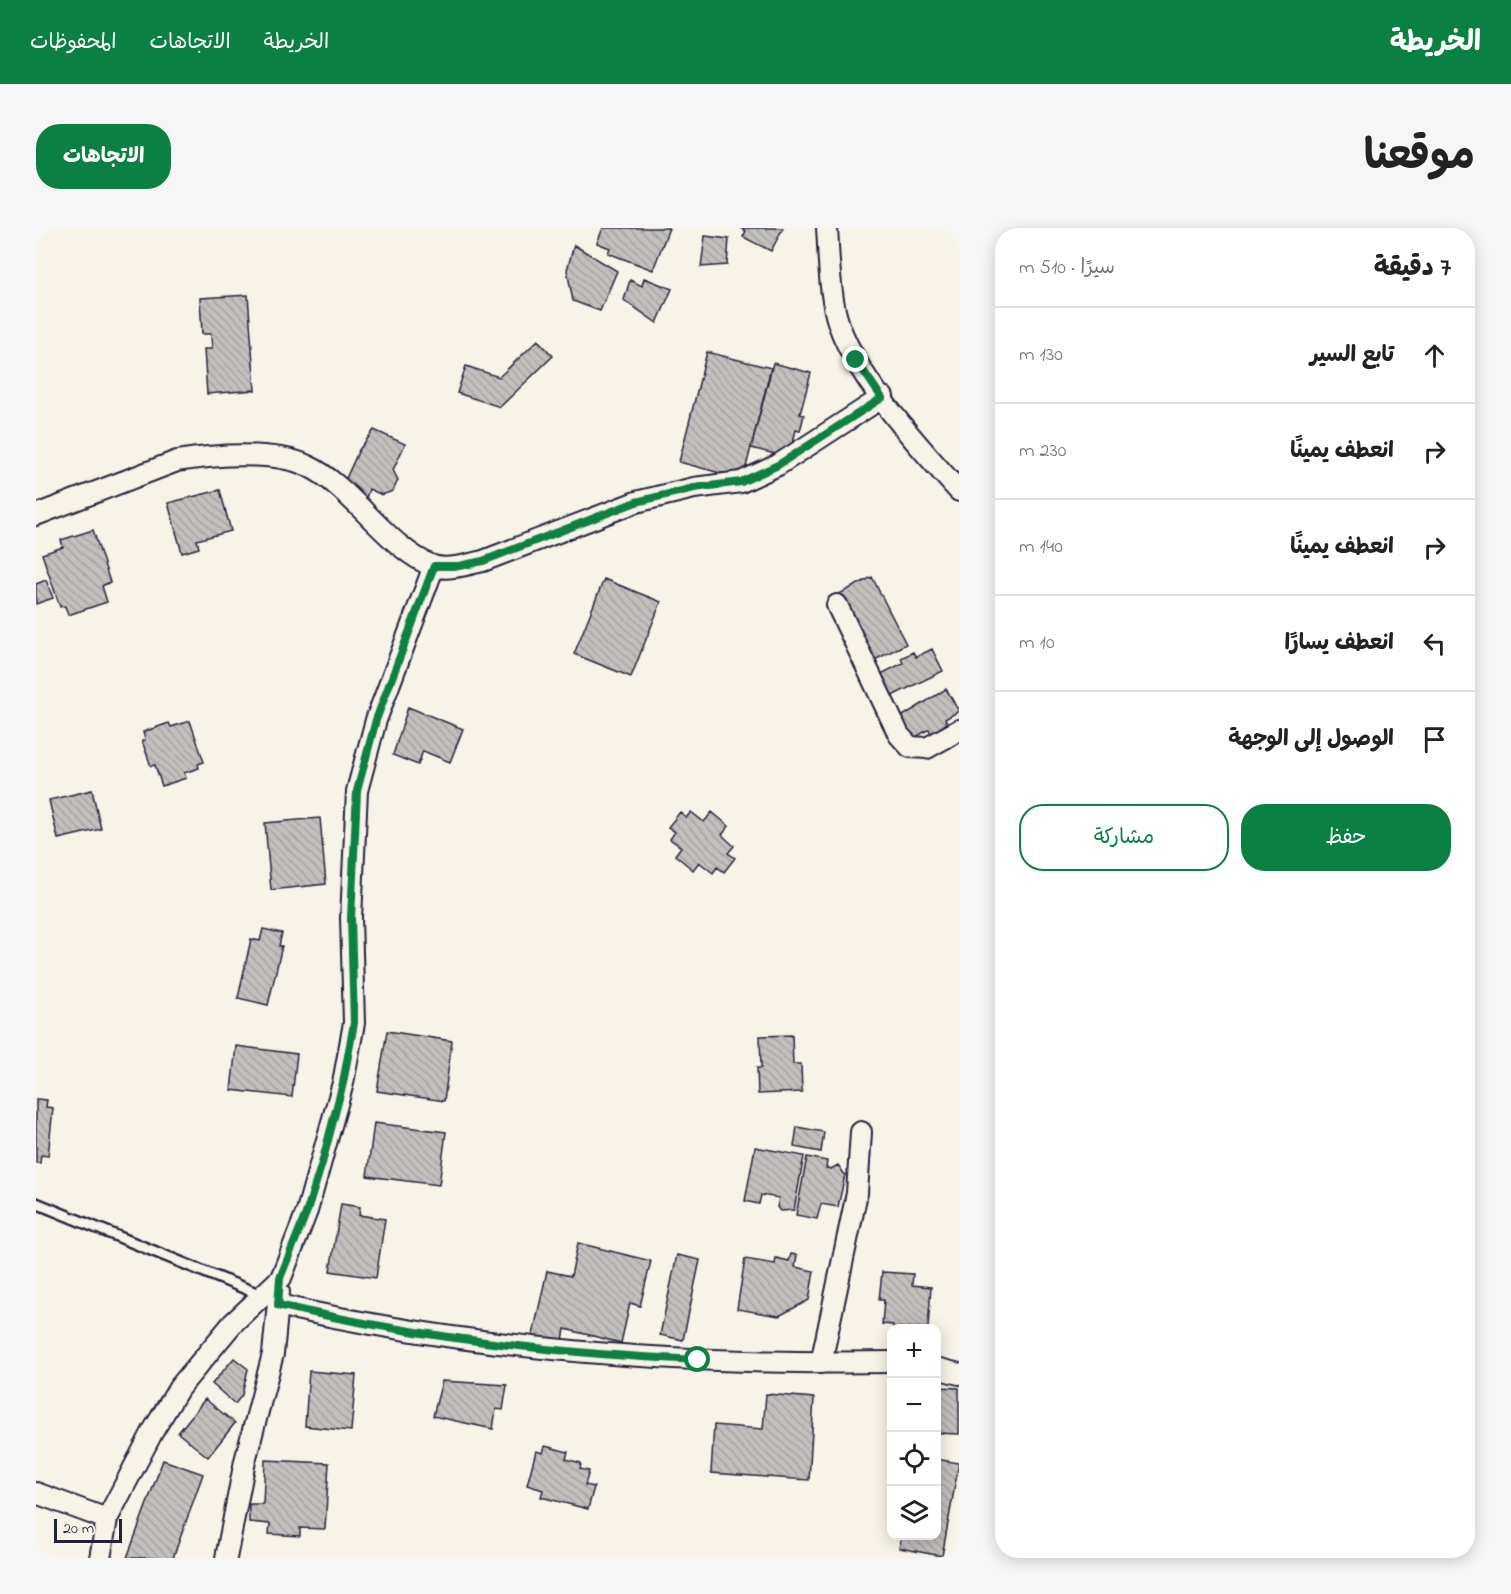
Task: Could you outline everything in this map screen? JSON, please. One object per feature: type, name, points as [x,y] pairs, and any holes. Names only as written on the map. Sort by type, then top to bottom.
[{"type":"street","points":[[827,228],[836,315],[848,348],[919,447],[959,491]]},
{"type":"street","points":[[36,515],[177,461],[200,457],[285,458],[310,466],[412,553],[434,566],[459,566],[483,561],[636,502],[694,488],[741,482],[778,465],[882,398]]},
{"type":"street","points":[[226,1558],[245,1461],[273,1354],[270,1301],[303,1221],[322,1163],[343,1083],[354,1023],[351,918],[357,791],[376,720],[434,566]]},
{"type":"street","points":[[837,605],[899,735],[910,747],[927,748],[959,730]]},
{"type":"street","points":[[820,1363],[857,1192],[861,1132]]},
{"type":"street","points":[[100,1558],[107,1519],[131,1471],[179,1388],[233,1323],[270,1301],[438,1337],[556,1351],[698,1360],[887,1362]]},
{"type":"street","points":[[941,1369],[959,1374]]},
{"type":"street","points":[[36,1493],[107,1519]]},
{"type":"lane","points":[[36,1203],[270,1301]]},
{"type":"building","points":[[603,228],[669,228],[653,270],[608,253],[610,248],[597,243]]},
{"type":"building","points":[[740,228],[783,228],[771,251],[743,237],[746,231]]},
{"type":"building","points":[[705,236],[729,239],[727,265],[701,267]]},
{"type":"building","points":[[574,245],[617,271],[600,311],[573,301],[567,270]]},
{"type":"building","points":[[644,278],[672,289],[657,323],[624,300],[630,280],[642,286]]},
{"type":"building","points":[[248,295],[255,390],[207,394],[204,349],[212,349],[211,334],[202,334],[200,298]]},
{"type":"building","points":[[538,340],[553,356],[500,407],[457,393],[466,366],[499,377]]},
{"type":"building","points":[[707,352],[771,368],[743,479],[679,462]]},
{"type":"building","points":[[773,363],[811,373],[800,414],[804,415],[800,431],[796,430],[791,450],[783,456],[751,448]]},
{"type":"building","points":[[374,430],[405,444],[393,470],[398,480],[393,491],[382,495],[369,489],[366,498],[342,487],[359,450]]},
{"type":"building","points":[[220,490],[231,531],[197,540],[199,548],[182,553],[168,503]]},
{"type":"building","points":[[93,530],[110,582],[102,586],[107,602],[68,615],[65,606],[60,607],[42,554],[63,547],[61,540]]},
{"type":"building","points":[[872,577],[906,644],[871,662],[837,595]]},
{"type":"building","points":[[604,579],[661,602],[631,677],[574,654]]},
{"type":"building","points":[[46,580],[53,598],[36,604],[36,584]]},
{"type":"building","points":[[932,649],[943,671],[892,696],[881,674],[903,663],[901,658],[913,652],[916,657]]},
{"type":"building","points":[[946,689],[959,711],[945,719],[947,723],[931,734],[929,729],[911,740],[898,719]]},
{"type":"building","points":[[408,707],[463,729],[450,762],[423,751],[418,765],[393,755]]},
{"type":"building","points":[[190,721],[204,762],[198,764],[199,768],[184,773],[186,778],[162,786],[155,765],[151,766],[142,741],[145,740],[143,732],[169,723],[171,727]]},
{"type":"building","points":[[92,790],[101,829],[58,839],[49,800]]},
{"type":"building","points":[[680,812],[686,818],[691,812],[704,822],[712,812],[729,826],[722,835],[734,846],[728,853],[735,858],[724,872],[717,867],[713,873],[699,862],[693,870],[675,855],[681,847],[670,839],[675,832],[668,827]]},
{"type":"building","points":[[320,818],[326,884],[271,890],[265,823]]},
{"type":"building","points":[[263,929],[282,933],[279,946],[282,946],[268,1005],[238,998],[251,939],[260,941]]},
{"type":"building","points":[[387,1031],[452,1041],[444,1101],[377,1091]]},
{"type":"building","points":[[792,1035],[793,1064],[801,1064],[802,1092],[758,1094],[757,1068],[761,1068],[760,1036]]},
{"type":"building","points":[[236,1046],[297,1054],[292,1097],[231,1090]]},
{"type":"building","points":[[36,1099],[47,1100],[46,1107],[53,1108],[48,1156],[41,1155],[40,1163],[36,1163]]},
{"type":"building","points":[[374,1123],[446,1132],[439,1185],[367,1176]]},
{"type":"building","points":[[797,1127],[824,1132],[821,1152],[794,1147]]},
{"type":"building","points":[[755,1147],[804,1156],[794,1210],[780,1211],[777,1207],[779,1198],[761,1195],[759,1204],[745,1201]]},
{"type":"building","points":[[807,1157],[827,1161],[826,1168],[831,1169],[838,1165],[845,1175],[838,1207],[821,1204],[817,1219],[796,1215]]},
{"type":"building","points":[[341,1204],[360,1207],[359,1215],[385,1219],[376,1278],[330,1271]]},
{"type":"building","points":[[578,1243],[651,1261],[640,1306],[630,1303],[621,1343],[565,1329],[562,1345],[532,1339],[547,1271],[571,1276]]},
{"type":"building","points":[[791,1254],[797,1255],[795,1267],[814,1271],[809,1300],[779,1316],[737,1309],[745,1259],[775,1264],[776,1258],[789,1261]]},
{"type":"building","points":[[677,1255],[700,1260],[683,1340],[660,1335]]},
{"type":"building","points":[[882,1272],[913,1274],[912,1285],[931,1287],[928,1324],[882,1324],[884,1300],[879,1300]]},
{"type":"building","points":[[234,1358],[248,1369],[242,1395],[235,1404],[212,1384]]},
{"type":"building","points":[[309,1371],[356,1375],[351,1431],[305,1426]]},
{"type":"building","points":[[442,1381],[507,1385],[503,1410],[496,1409],[493,1429],[433,1416]]},
{"type":"building","points":[[941,1387],[959,1388],[959,1434],[941,1433]]},
{"type":"building","points":[[766,1394],[814,1398],[809,1480],[711,1473],[714,1425],[763,1429]]},
{"type":"building","points":[[205,1399],[235,1423],[208,1457],[178,1433]]},
{"type":"building","points":[[545,1446],[568,1452],[566,1459],[581,1463],[580,1469],[589,1471],[585,1485],[594,1487],[588,1509],[541,1497],[543,1490],[527,1485],[536,1451],[543,1453]]},
{"type":"building","points":[[163,1460],[203,1474],[173,1558],[127,1558]]},
{"type":"building","points":[[265,1460],[329,1463],[325,1529],[300,1528],[300,1536],[269,1534],[270,1524],[249,1522],[249,1504],[263,1504]]},
{"type":"building","points":[[941,1460],[959,1463],[942,1556],[899,1548],[901,1540],[941,1540]]},
{"type":"route","points":[[698,1360],[621,1357],[556,1351],[438,1337],[338,1319],[278,1305],[280,1278],[296,1242],[322,1163],[343,1083],[354,1023],[351,918],[352,841],[357,791],[365,753],[434,566],[459,566],[483,561],[636,502],[694,488],[741,482],[778,465],[882,398],[856,360]]}]
